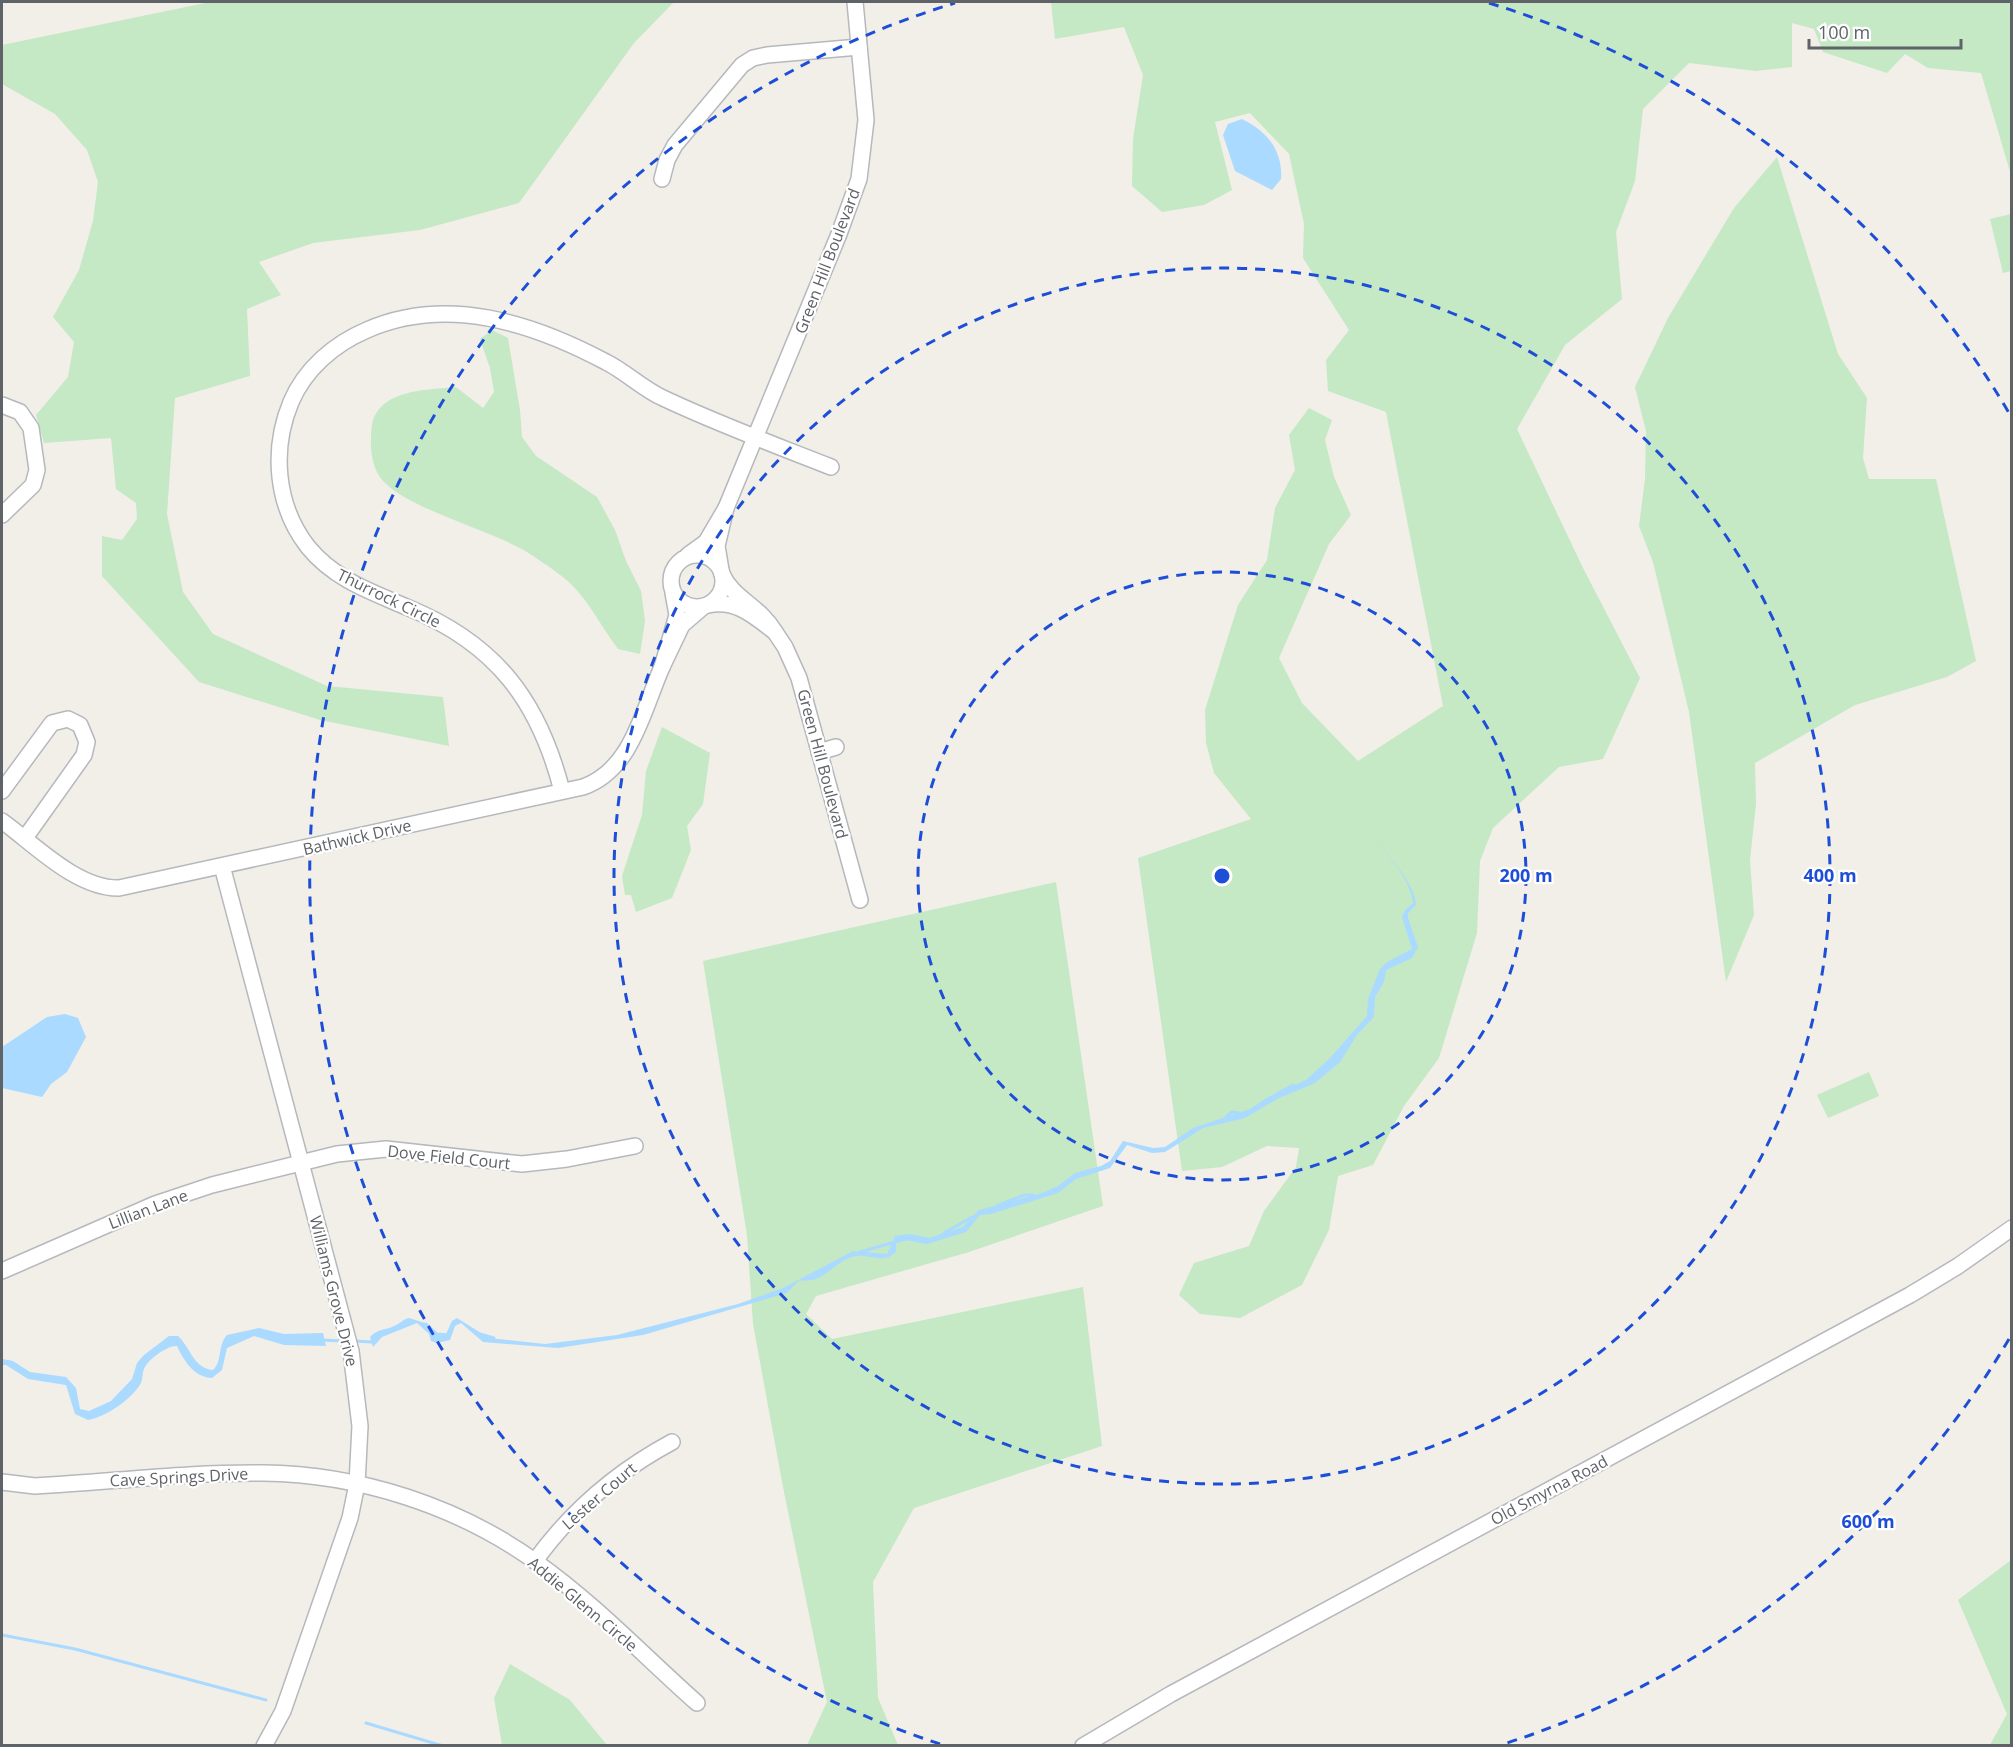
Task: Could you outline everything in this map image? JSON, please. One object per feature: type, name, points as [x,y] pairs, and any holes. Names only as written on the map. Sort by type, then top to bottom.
[{"type":"street","name":"Green Hill Boulevard","points":[[684,557],[706,542],[726,508],[839,234],[859,179],[866,130],[855,2]]},
{"type":"street","points":[[662,179],[667,160],[675,145],[742,65],[767,55],[859,47]]},
{"type":"street","name":"Thurrock Circle","points":[[562,791],[549,748],[535,716],[513,682],[494,661],[444,624],[344,579],[317,557],[303,539],[288,511],[279,469],[281,432],[296,392],[310,371],[329,352],[349,338],[371,328],[419,315],[477,315],[523,326],[585,352],[613,366],[658,396],[831,467]]},
{"type":"street","points":[[2,405],[20,412],[31,428],[38,470],[33,485],[2,515]]},
{"type":"street","name":"Green Hill Boulevard","points":[[726,508],[717,546],[722,572],[730,588],[761,612],[794,664],[860,900]]},
{"type":"street","points":[[696,554],[707,556],[722,572],[721,592],[705,606],[684,604],[673,592],[670,581],[672,572],[684,557],[696,554]]},
{"type":"street","name":"Bathwick Drive","points":[[662,667],[677,615],[673,592]]},
{"type":"street","name":"Green Hill Boulevard","points":[[705,606],[728,603],[742,608],[775,632]]},
{"type":"street","name":"Bathwick Drive","points":[[3,825],[25,838],[78,877],[106,888],[134,886],[562,791],[596,781],[618,764],[682,625],[705,606]]},
{"type":"street","points":[[2,791],[51,723],[68,719],[80,725],[87,737],[84,755],[25,838]]},
{"type":"street","points":[[819,752],[836,747]]},
{"type":"street","name":"Williams Grove Drive","points":[[222,866],[351,1351],[360,1426],[357,1484],[342,1543],[287,1700],[264,1746]]},
{"type":"street","name":"Dove Field Court","points":[[299,1161],[375,1149],[522,1164],[567,1160],[635,1146]]},
{"type":"street","name":"Lillian Lane","points":[[2,1271],[155,1204],[299,1161]]},
{"type":"street","name":"Old Smyrna Road","points":[[1083,1746],[1171,1694],[1925,1286],[2012,1228]]},
{"type":"street","name":"Lester Court","points":[[535,1561],[562,1527],[596,1494],[628,1468],[672,1442]]},
{"type":"street","name":"Cave Springs Drive","points":[[2,1482],[35,1486],[262,1473],[314,1477],[357,1484]]},
{"type":"street","name":"Addie Glenn Circle","points":[[357,1484],[407,1497],[455,1516],[535,1561],[592,1608],[697,1703]]},
{"type":"green space","points":[[210,2],[674,2],[634,43],[519,203],[420,230],[313,243],[259,262],[281,295],[247,309],[250,376],[175,398],[167,514],[183,592],[213,634],[327,686],[443,697],[449,746],[320,720],[199,682],[102,576],[102,536],[122,540],[137,519],[136,503],[116,489],[111,438],[44,443],[36,415],[68,377],[74,342],[53,317],[79,270],[93,221],[98,182],[87,150],[55,114],[2,84],[2,45]]},
{"type":"green space","points":[[1051,2],[2011,2],[2011,175],[1981,73],[1928,68],[1905,54],[1887,73],[1823,52],[1814,29],[1792,23],[1792,67],[1756,71],[1689,63],[1643,109],[1635,181],[1616,232],[1622,299],[1565,345],[1517,429],[1582,566],[1640,678],[1603,759],[1559,767],[1493,828],[1480,861],[1477,933],[1439,1058],[1404,1106],[1373,1165],[1338,1176],[1329,1230],[1302,1285],[1240,1318],[1200,1314],[1179,1295],[1194,1263],[1249,1246],[1264,1211],[1296,1167],[1299,1148],[1267,1146],[1222,1167],[1182,1171],[1138,858],[1251,819],[1214,773],[1206,743],[1205,710],[1238,605],[1267,560],[1275,508],[1295,470],[1289,435],[1309,408],[1332,420],[1325,440],[1334,477],[1351,515],[1329,544],[1279,658],[1302,703],[1358,761],[1443,706],[1386,412],[1328,391],[1326,360],[1349,330],[1303,258],[1304,224],[1289,154],[1250,113],[1215,122],[1232,190],[1204,205],[1162,212],[1132,186],[1133,139],[1143,75],[1124,27],[1055,39]]},
{"type":"green space","points":[[1777,157],[1838,354],[1867,398],[1863,458],[1869,479],[1936,479],[1976,661],[1947,677],[1855,705],[1755,763],[1756,804],[1750,860],[1754,915],[1726,982],[1689,712],[1653,562],[1639,526],[1645,479],[1646,431],[1635,387],[1668,318],[1734,208]]},
{"type":"green space","points":[[2011,214],[2011,271],[2003,273],[1990,219]]},
{"type":"green space","points":[[492,330],[508,338],[520,410],[522,437],[536,456],[597,497],[615,530],[626,561],[641,591],[645,621],[640,654],[618,649],[577,590],[552,569],[517,546],[405,497],[389,486],[375,468],[371,450],[372,425],[376,413],[394,398],[419,391],[456,387],[483,408],[494,392],[490,368],[480,339]]},
{"type":"green space","points":[[662,727],[710,753],[703,804],[687,826],[691,850],[672,898],[636,912],[631,895],[625,895],[622,876],[642,815],[646,771]]},
{"type":"green space","points":[[1056,882],[1103,1206],[969,1252],[816,1296],[806,1314],[832,1339],[1083,1287],[1102,1446],[914,1508],[873,1582],[878,1698],[898,1745],[807,1745],[827,1702],[783,1487],[753,1324],[747,1235],[703,961]]},
{"type":"green space","points":[[1869,1072],[1879,1096],[1828,1118],[1817,1095]]},
{"type":"green space","points":[[2011,1560],[2011,1745],[1990,1745],[2007,1714],[1958,1600]]},
{"type":"green space","points":[[510,1664],[570,1700],[607,1745],[502,1745],[494,1698]]},
{"type":"water","points":[[1242,119],[1266,136],[1276,151],[1281,179],[1272,190],[1235,171],[1223,135],[1228,124]]},
{"type":"water","points":[[1365,828],[1396,864],[1410,885],[1416,905],[1408,913],[1408,918],[1418,947],[1412,958],[1386,970],[1384,982],[1375,997],[1374,1017],[1357,1035],[1340,1062],[1315,1083],[1277,1099],[1245,1118],[1203,1128],[1165,1152],[1152,1153],[1127,1145],[1110,1168],[1076,1179],[1058,1193],[991,1214],[980,1215],[966,1232],[927,1244],[899,1239],[896,1241],[896,1251],[887,1257],[851,1257],[816,1279],[798,1281],[787,1293],[643,1335],[558,1348],[483,1342],[461,1323],[455,1326],[450,1340],[437,1343],[431,1341],[429,1334],[417,1323],[382,1337],[373,1347],[370,1337],[380,1330],[392,1327],[409,1318],[425,1323],[440,1336],[446,1334],[452,1321],[457,1318],[489,1338],[545,1344],[617,1335],[738,1304],[783,1288],[853,1251],[887,1254],[895,1236],[910,1234],[929,1238],[963,1227],[979,1210],[1042,1193],[1058,1186],[1075,1173],[1101,1166],[1110,1161],[1123,1141],[1153,1148],[1165,1147],[1193,1128],[1250,1109],[1268,1097],[1306,1080],[1330,1058],[1367,1016],[1368,999],[1380,969],[1387,962],[1412,949],[1402,917],[1405,910],[1413,903],[1407,882]]},
{"type":"water","points":[[65,1014],[78,1018],[86,1037],[67,1072],[51,1084],[42,1097],[2,1088],[2,1047],[47,1017]]},
{"type":"water","points":[[259,1328],[284,1334],[323,1333],[326,1346],[284,1345],[254,1336],[227,1348],[222,1370],[212,1378],[195,1371],[186,1362],[177,1346],[173,1346],[154,1357],[146,1365],[141,1383],[125,1401],[103,1415],[88,1420],[75,1414],[66,1385],[28,1379],[6,1365],[2,1365],[2,1359],[13,1361],[30,1372],[66,1377],[76,1388],[80,1409],[89,1411],[111,1401],[132,1379],[137,1363],[144,1355],[169,1336],[178,1336],[201,1366],[213,1370],[227,1335]]},
{"type":"waterway","points":[[1314,1075],[1324,1066]]},
{"type":"waterway","points":[[1278,1093],[1293,1085]]},
{"type":"waterway","points":[[1226,1117],[1232,1112],[1239,1113]]},
{"type":"waterway","points":[[997,1206],[1024,1195],[1033,1195]]},
{"type":"waterway","points":[[944,1233],[972,1217]]},
{"type":"waterway","points":[[860,1252],[909,1238]]},
{"type":"waterway","points":[[426,1324],[437,1334],[448,1335]]},
{"type":"waterway","points":[[480,1334],[494,1338]]},
{"type":"waterway","points":[[355,1341],[371,1342],[374,1339]]},
{"type":"waterway","points":[[322,1340],[342,1341]]},
{"type":"waterway","points":[[2,1635],[75,1649],[266,1700]]},
{"type":"waterway","points":[[366,1723],[443,1746]]}]
